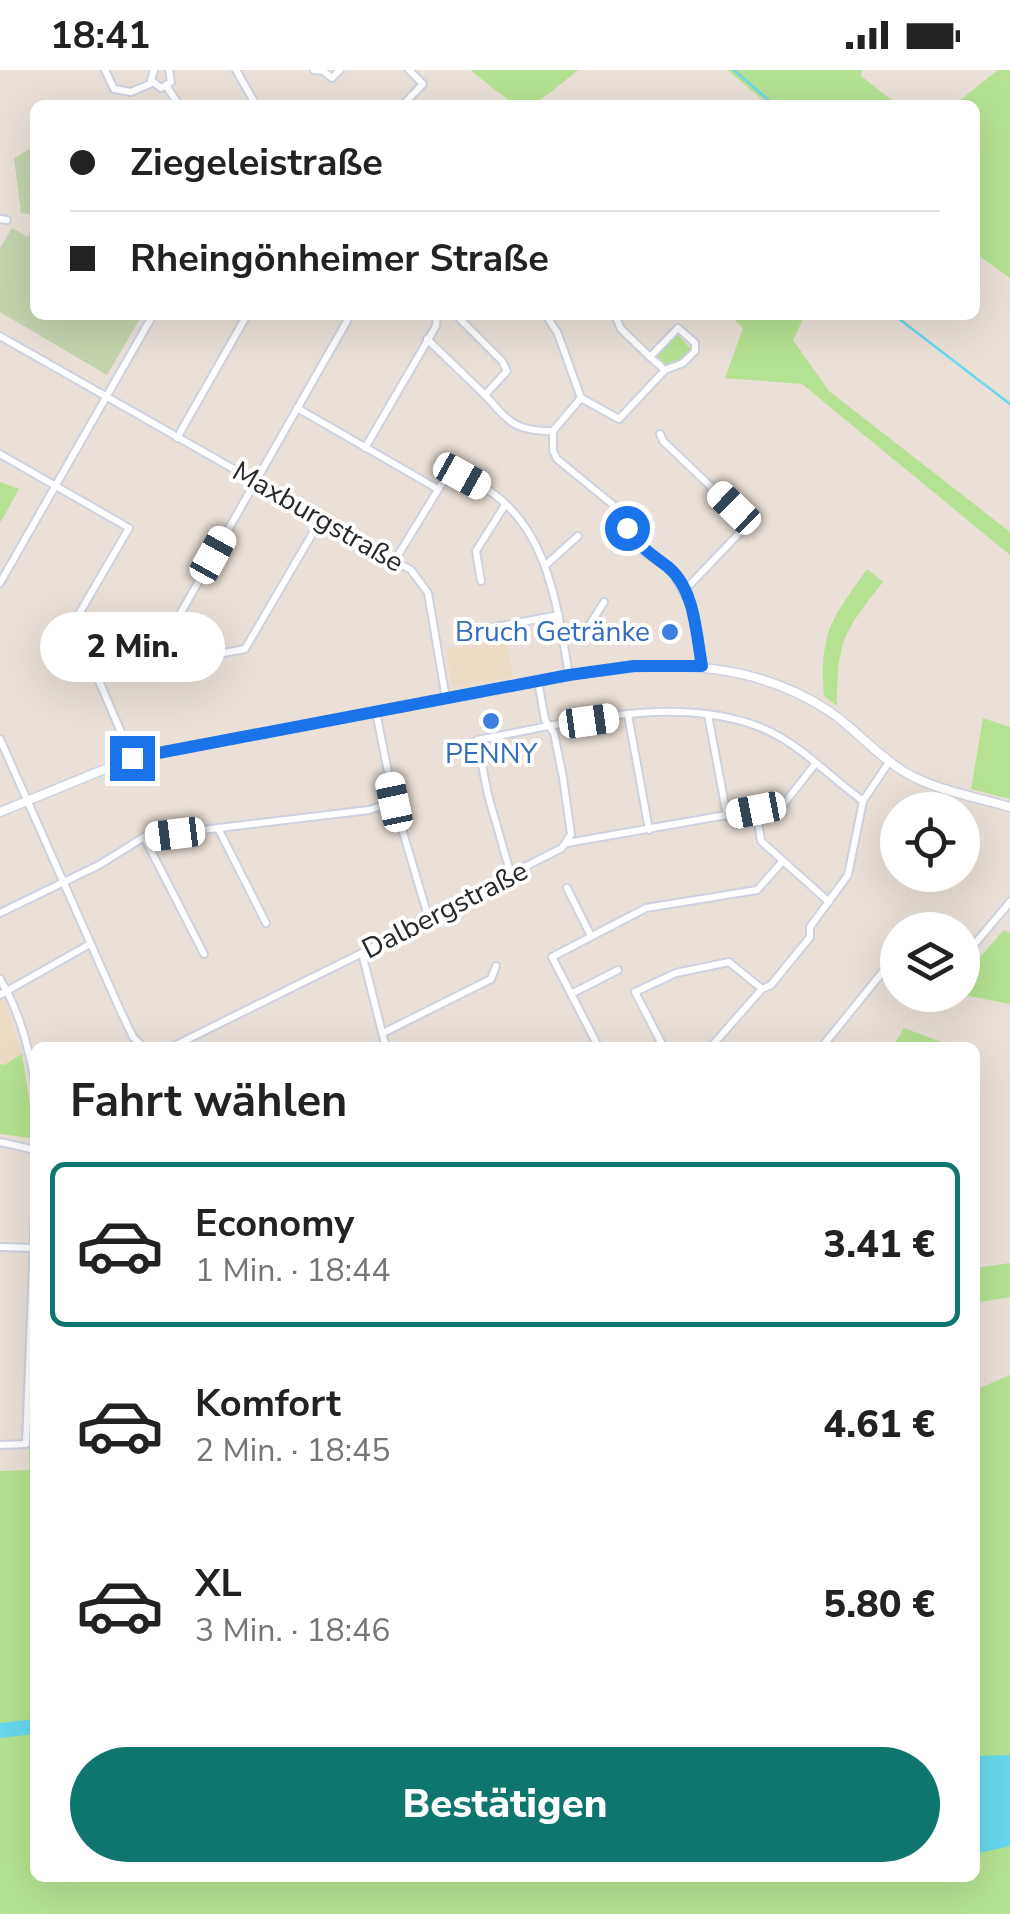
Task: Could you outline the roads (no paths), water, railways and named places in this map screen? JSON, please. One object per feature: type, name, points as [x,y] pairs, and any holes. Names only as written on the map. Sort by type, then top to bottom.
[{"type":"street","points":[[105,70],[114,89],[131,92],[152,83]]},
{"type":"street","points":[[152,83],[154,70]]},
{"type":"street","points":[[236,70],[253,100]]},
{"type":"street","points":[[314,70],[332,78],[340,70]]},
{"type":"street","points":[[408,100],[423,84],[409,70]]},
{"type":"street","points":[[152,83],[167,87],[173,71]]},
{"type":"street","points":[[167,87],[176,100]]},
{"type":"street","points":[[0,583],[150,320]]},
{"type":"street","points":[[176,438],[243,320]]},
{"type":"street","points":[[365,448],[436,320]]},
{"type":"street","points":[[462,320],[507,371],[485,395]]},
{"type":"street","points":[[549,320],[581,398],[619,419],[665,370],[684,362],[695,350],[694,343],[678,328],[650,356]]},
{"type":"street","points":[[618,320],[621,330],[665,370]]},
{"type":"street","points":[[184,660],[178,616],[347,321]]},
{"type":"street","name":"Maxburgstraße","points":[[0,336],[418,576],[428,593],[446,699]]},
{"type":"street","points":[[428,339],[503,414],[526,431],[554,431]]},
{"type":"street","points":[[581,398],[554,431],[553,452],[612,504],[643,551],[670,569],[692,607],[702,666]]},
{"type":"street","points":[[296,408],[436,488]]},
{"type":"street","points":[[660,434],[750,523],[684,591]]},
{"type":"street","points":[[0,454],[129,528],[62,643],[92,662],[132,758]]},
{"type":"street","points":[[395,560],[444,475],[452,472],[505,505],[525,526],[547,564],[569,675]]},
{"type":"street","points":[[481,581],[476,551],[505,505]]},
{"type":"street","points":[[98,677],[244,648],[322,518]]},
{"type":"street","points":[[547,564],[578,536]]},
{"type":"street","points":[[564,640],[584,634],[604,602]]},
{"type":"street","points":[[490,628],[559,615]]},
{"type":"street","points":[[0,812],[132,758],[569,675],[647,665],[702,666],[751,674],[808,699],[889,762],[933,785],[1010,807]]},
{"type":"street","points":[[538,681],[563,778],[570,834],[567,843],[783,805],[816,763]]},
{"type":"street","points":[[376,712],[394,802],[428,916]]},
{"type":"street","points":[[510,876],[477,740],[628,715],[691,712],[758,726],[795,746],[863,801]]},
{"type":"street","points":[[628,715],[650,830]]},
{"type":"street","points":[[708,715],[728,816]]},
{"type":"street","points":[[0,739],[90,944],[138,1042]]},
{"type":"street","points":[[715,1042],[762,989],[770,986],[810,937],[810,927],[848,875],[863,801],[889,762]]},
{"type":"street","points":[[0,913],[144,837],[368,810],[394,802]]},
{"type":"street","points":[[756,810],[762,841],[828,902]]},
{"type":"street","points":[[218,828],[266,922]]},
{"type":"street","points":[[144,837],[204,954]]},
{"type":"street","name":"Dalbergstraße","points":[[182,1042],[362,953],[553,854],[567,843]]},
{"type":"street","points":[[595,1042],[552,956],[646,908],[757,890],[782,862]]},
{"type":"street","points":[[566,888],[591,936]]},
{"type":"street","points":[[980,938],[1010,902]]},
{"type":"street","points":[[4,993],[90,944]]},
{"type":"street","points":[[362,953],[384,1042]]},
{"type":"street","points":[[661,1042],[635,992],[676,973],[729,962],[762,989]]},
{"type":"street","points":[[382,1033],[490,979],[496,966]]},
{"type":"street","points":[[570,994],[618,970]]},
{"type":"street","points":[[826,1042],[880,975]]},
{"type":"street","points":[[0,978],[30,1060]]},
{"type":"street","points":[[0,1142],[30,1149]]},
{"type":"street","points":[[0,1248],[30,1248]]},
{"type":"street","points":[[0,1446],[26,1444],[30,1380]]},
{"type":"water","points":[[30,1720],[30,1735],[0,1738],[0,1723]]},
{"type":"water","points":[[1010,1755],[1010,1846],[980,1853],[980,1756]]},
{"type":"waterway","points":[[734,70],[768,100]]},
{"type":"waterway","points":[[901,320],[1010,404]]},
{"type":"place","name":"Bruch Getränke","points":[[670,632]]},
{"type":"place","name":"PENNY","points":[[491,721]]}]
